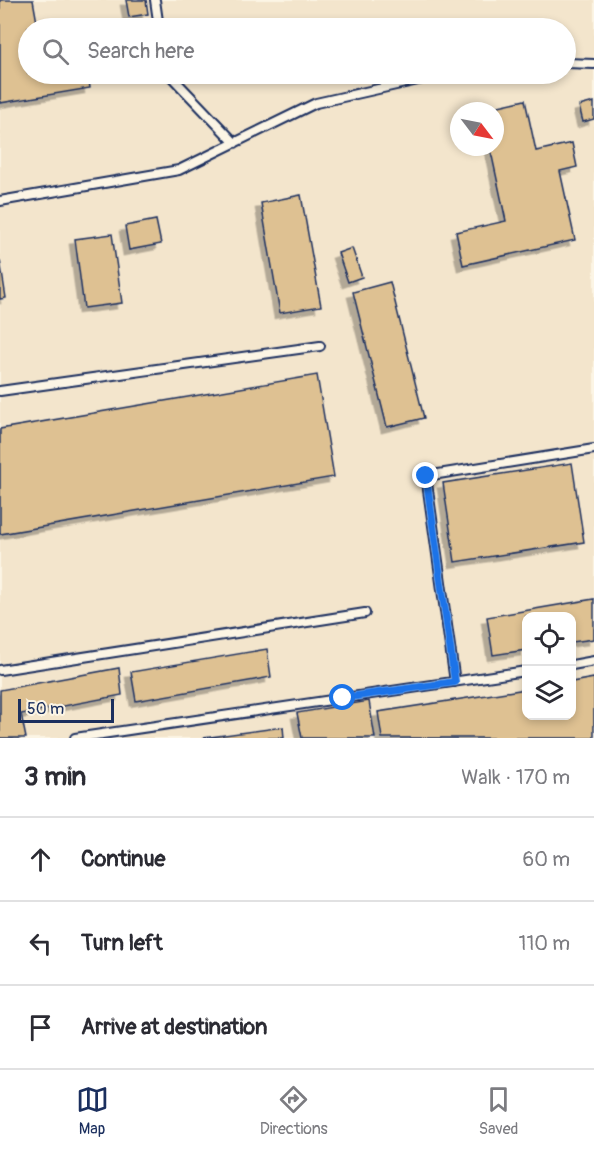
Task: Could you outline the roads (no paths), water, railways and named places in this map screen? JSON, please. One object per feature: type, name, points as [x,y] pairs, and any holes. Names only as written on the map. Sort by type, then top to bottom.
[{"type":"lane","points":[[155,0],[158,18]]},
{"type":"lane","points":[[576,63],[594,64]]},
{"type":"lane","points":[[179,84],[235,143]]},
{"type":"lane","points":[[0,201],[179,170],[316,103],[401,84]]},
{"type":"lane","points":[[0,391],[320,346]]},
{"type":"lane","points":[[455,682],[426,476],[594,449]]},
{"type":"lane","points":[[0,670],[364,613]]},
{"type":"lane","points":[[576,664],[594,661]]},
{"type":"lane","points":[[75,738],[522,672]]}]
